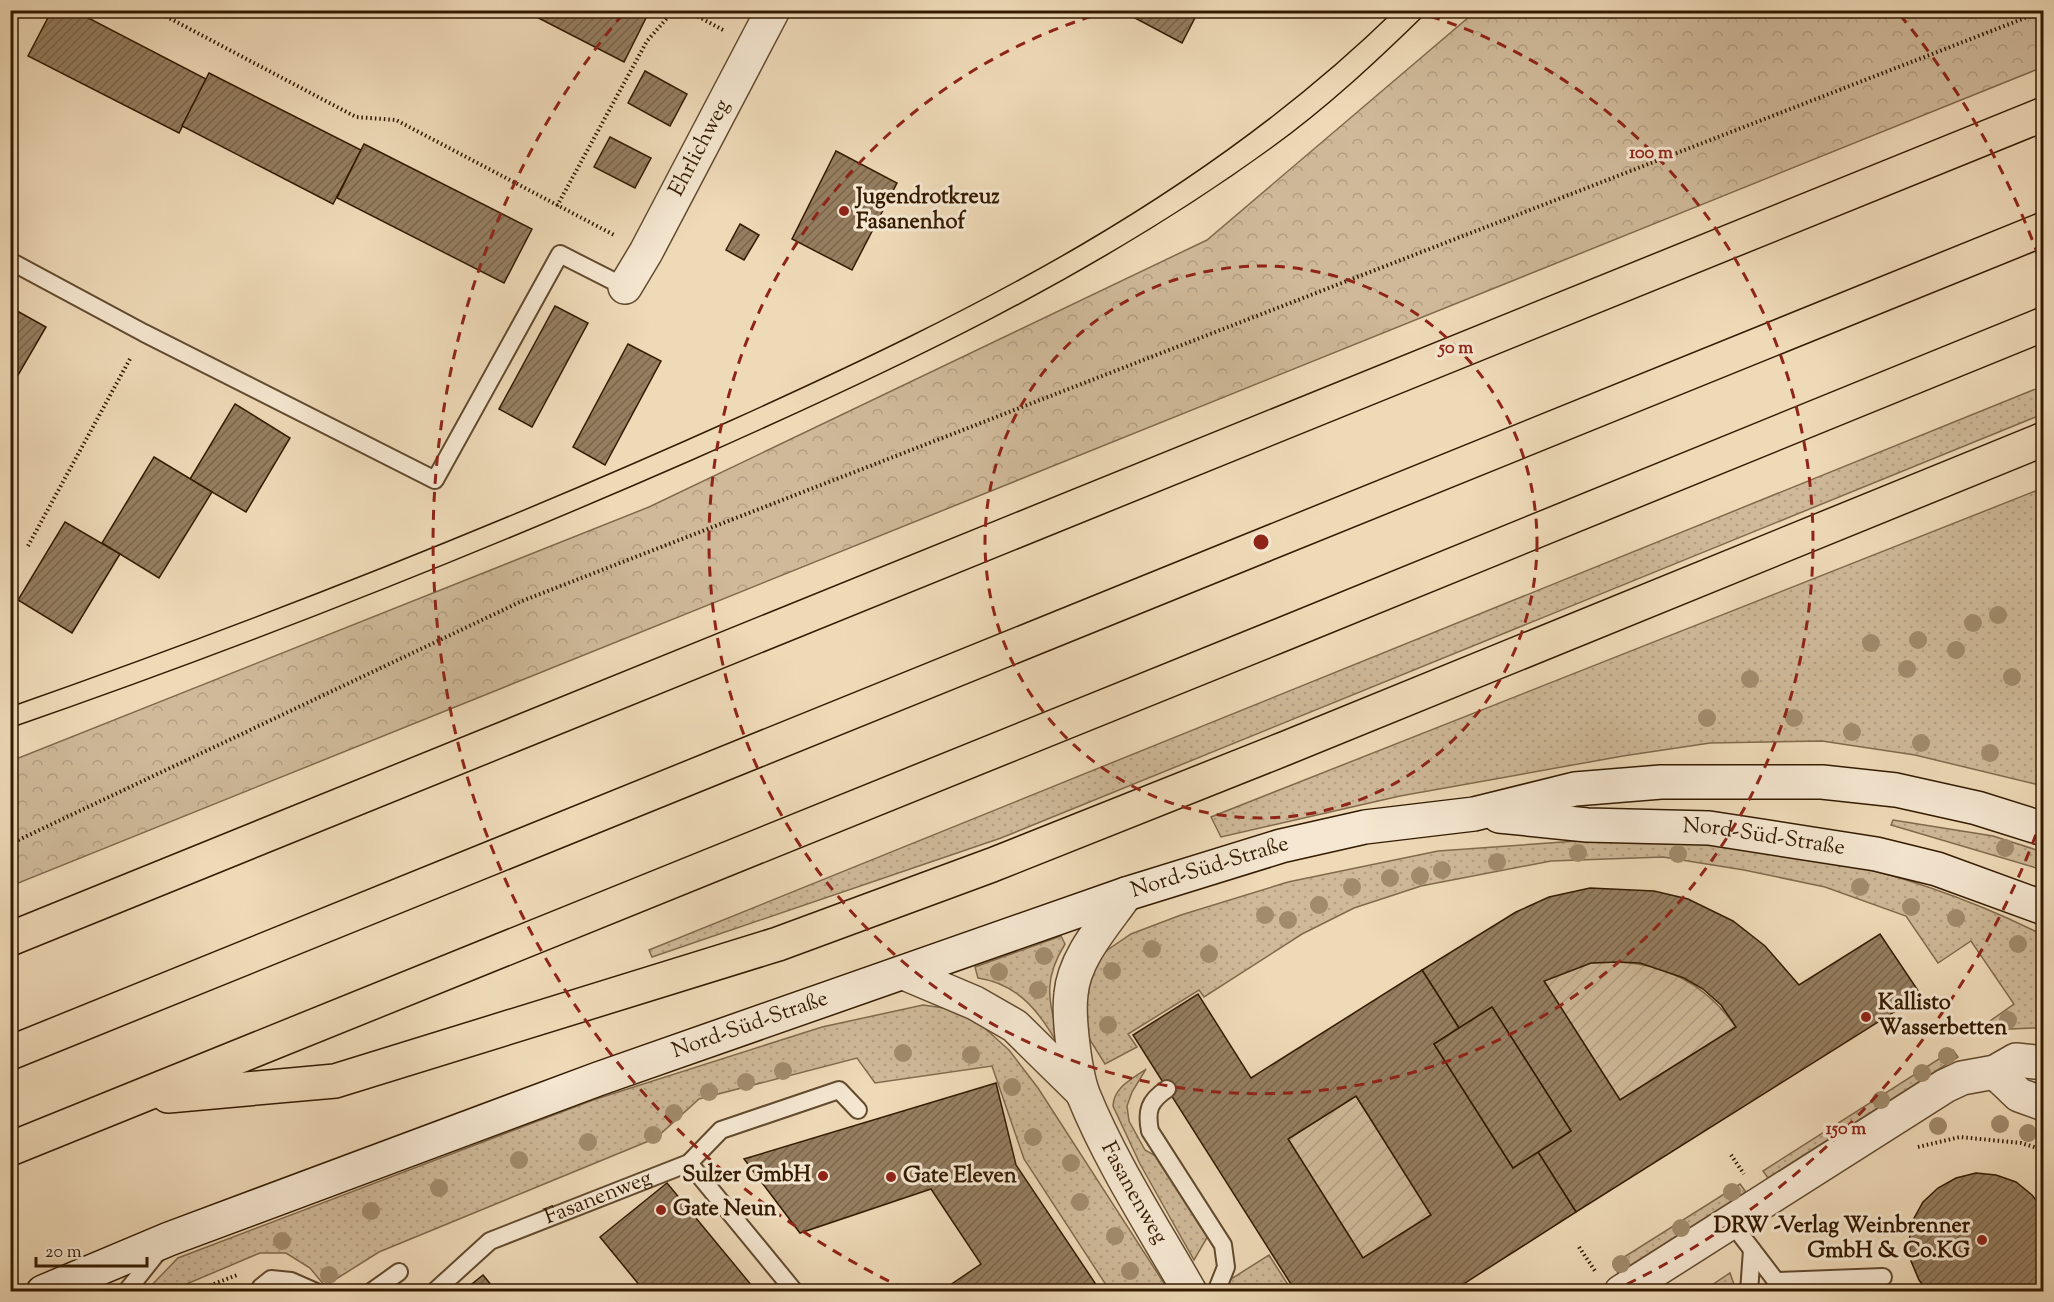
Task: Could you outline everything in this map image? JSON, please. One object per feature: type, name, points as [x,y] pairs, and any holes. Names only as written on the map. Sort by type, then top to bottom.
[{"type":"highway","points":[[10,939],[2043,114]]},
{"type":"highway","points":[[10,1053],[2043,229]]},
{"type":"highway","points":[[10,1149],[2043,324]]},
{"type":"highway","points":[[133,1099],[335,1081],[778,944],[992,865],[1275,753],[2043,439]]},
{"type":"main road","name":"Ehrlichweg","points":[[626,287],[772,10]]},
{"type":"main road","name":"Nord-Süd-Straße","points":[[43,1292],[169,1239],[587,1083],[1126,894],[1281,846],[1365,827],[1474,814],[1575,789],[1661,782],[1812,782],[1915,794],[1977,808],[2043,829]]},
{"type":"main road","name":"Nord-Süd-Straße","points":[[1474,814],[1587,825],[1709,828],[1865,852],[1937,869],[2043,908]]},
{"type":"main road","name":"Fasanenweg","points":[[1126,894],[1083,956],[1071,992],[1072,1034],[1082,1092],[1136,1199],[1190,1292]]},
{"type":"main road","name":"Fasanenweg","points":[[904,973],[975,1003],[1015,1026],[1082,1092]]},
{"type":"main road","points":[[1621,1292],[1945,1086],[1962,1078],[1995,1072],[2016,1060],[2043,1063]]},
{"type":"main road","points":[[1995,1072],[2019,1095],[2043,1104]]},
{"type":"lane","points":[[10,261],[144,333],[435,480],[560,255],[626,287]]},
{"type":"lane","points":[[795,1292],[689,1163],[721,1130],[839,1089],[858,1110]]},
{"type":"lane","points":[[1167,1089],[1155,1096],[1146,1113],[1150,1131],[1223,1245],[1226,1267],[1216,1292]]},
{"type":"lane","name":"Fasanenweg","points":[[434,1292],[490,1241],[689,1163]]},
{"type":"lane","points":[[1731,1222],[1776,1281],[1882,1277]]},
{"type":"lane","points":[[126,1292],[169,1239]]},
{"type":"lane","points":[[1749,1292],[1752,1250]]},
{"type":"lane","points":[[371,1292],[399,1272]]},
{"type":"lane","points":[[266,1285],[291,1281],[316,1292]]},
{"type":"path","points":[[154,10],[356,117],[396,120],[646,252]]},
{"type":"path","points":[[557,206],[647,41],[674,10]]},
{"type":"path","points":[[686,10],[753,46]]},
{"type":"path","points":[[2024,10],[2030,16]]},
{"type":"path","points":[[10,844],[522,601],[2043,11]]},
{"type":"path","points":[[28,546],[144,333]]},
{"type":"path","points":[[1912,1149],[1960,1137],[2021,1143],[2043,1150]]},
{"type":"path","points":[[193,1292],[236,1275],[266,1285]]},
{"type":"green space","points":[[1476,11],[2043,11],[2043,67],[11,886],[11,761],[649,507],[1207,240]]},
{"type":"green space","points":[[2043,386],[2043,414],[1001,838],[652,957],[649,950]]},
{"type":"green space","points":[[2043,488],[2043,786],[1915,755],[1822,741],[1710,743],[1623,756],[1400,796],[1221,837],[1211,817]]},
{"type":"green space","points":[[1893,820],[1993,836],[2043,852],[2043,870],[1891,825]]},
{"type":"green space","points":[[1619,838],[1747,848],[1824,859],[1880,872],[1936,890],[2017,923],[2043,935],[2043,1030],[2034,1028],[1986,1030],[1983,1026],[2014,1004],[1971,941],[1938,963],[1906,916],[1825,887],[1744,870],[1663,857],[1551,861],[1421,886],[1354,908],[1302,934],[1204,997],[1199,990],[1128,1034],[1137,1047],[1105,1064],[1085,1032],[1084,983],[1100,955],[1131,934],[1181,915],[1288,882],[1438,851]]},
{"type":"green space","points":[[1061,936],[1065,944],[1052,972],[1050,996],[1061,1050],[1046,1025],[1028,1003],[1006,987],[978,978],[975,967]]},
{"type":"green space","points":[[1618,962],[1653,967],[1685,980],[1712,1000],[1736,1027],[1620,1100],[1544,981],[1591,963]]},
{"type":"green space","points":[[923,1005],[958,1010],[980,1024],[1009,1050],[1038,1088],[1169,1291],[1110,1291],[1024,1159],[992,1066],[875,1083],[857,1058],[699,1099],[656,1138],[379,1252],[325,1286],[310,1268],[286,1253],[260,1253],[170,1291],[145,1292],[178,1258],[593,1100],[822,1027]]},
{"type":"green space","points":[[1953,1050],[1958,1057],[1768,1178],[1763,1171]]},
{"type":"green space","points":[[1146,1069],[1132,1092],[1127,1106],[1129,1121],[1145,1150],[1161,1159],[1208,1236],[1194,1260],[1140,1164],[1113,1106],[1120,1089]]},
{"type":"green space","points":[[1356,1096],[1431,1215],[1363,1258],[1288,1139]]},
{"type":"green space","points":[[1740,1184],[1746,1192],[1618,1273],[1613,1264]]},
{"type":"green space","points":[[1269,1255],[1292,1291],[1224,1292],[1231,1279]]},
{"type":"green space","points":[[1730,1273],[1735,1287],[1731,1291],[1703,1291]]},
{"type":"building","points":[[10,10],[17,13],[10,26]]},
{"type":"building","points":[[52,10],[73,10],[206,79],[179,133],[28,56]]},
{"type":"building","points":[[523,10],[650,10],[624,62]]},
{"type":"building","points":[[1120,10],[1199,10],[1182,43]]},
{"type":"building","points":[[645,71],[687,94],[670,126],[628,103]]},
{"type":"building","points":[[209,73],[361,150],[333,204],[182,126]]},
{"type":"building","points":[[610,137],[651,158],[635,188],[594,167]]},
{"type":"building","points":[[364,144],[532,229],[504,283],[337,198]]},
{"type":"building","name":"Jugendrotkreuz Fasanenhof","points":[[836,151],[897,183],[852,270],[792,239]]},
{"type":"building","points":[[740,224],[759,235],[744,260],[726,250]]},
{"type":"building","points":[[555,306],[588,323],[532,427],[499,409]]},
{"type":"building","points":[[10,307],[46,327],[14,382],[10,380]]},
{"type":"building","points":[[628,344],[661,361],[605,465],[573,447]]},
{"type":"building","points":[[235,404],[290,438],[246,512],[190,479]]},
{"type":"building","points":[[154,457],[212,492],[159,578],[102,543]]},
{"type":"building","points":[[65,522],[120,554],[72,633],[18,600]]},
{"type":"building","points":[[1590,888],[1654,891],[1688,899],[1733,921],[1765,946],[1799,985],[1880,934],[1921,995],[1576,1212],[1538,1152],[1571,1131],[1492,1007],[1459,1028],[1422,970],[1516,912],[1549,897]],"holes":[[[1591,963],[1640,963],[1684,978],[1703,989],[1721,1005],[1736,1027],[1620,1100],[1544,981]]]},
{"type":"building","points":[[1422,970],[1459,1028],[1434,1044],[1513,1168],[1538,1152],[1576,1212],[1451,1292],[1296,1292],[1133,1035],[1198,994],[1251,1078]],"holes":[[[1356,1096],[1431,1215],[1363,1258],[1288,1139]]]},
{"type":"building","points":[[1492,1007],[1571,1131],[1513,1168],[1434,1044]]},
{"type":"building","name":"Gate Eleven","points":[[996,1083],[1016,1165],[1101,1292],[940,1292],[981,1264],[931,1189],[800,1233],[744,1159]]},
{"type":"building","points":[[1976,1173],[1996,1175],[2016,1182],[2032,1195],[2044,1210],[2044,1277],[2036,1290],[2038,1292],[1928,1292],[1919,1280],[1911,1261],[1909,1241],[1913,1220],[1923,1202],[1938,1188],[1956,1178]]},
{"type":"building","name":"Gate Neun","points":[[667,1183],[757,1292],[645,1292],[600,1237]]},
{"type":"building","points":[[483,1275],[497,1292],[462,1292]]},
{"type":"tram line","points":[[10,707],[193,641],[464,535],[732,420],[910,336],[997,292],[1082,244],[1165,193],[1245,138],[1322,77],[1395,10]]},
{"type":"tram line","points":[[10,728],[268,634],[523,532],[692,460],[842,392],[990,319],[1133,239],[1203,195],[1271,148],[1353,82],[1429,10]]},
{"type":"place","name":"Jugendrotkreuz Fasanenhof","points":[[844,211]]},
{"type":"place","name":"Kallisto Wasserbetten","points":[[1866,1017]]},
{"type":"place","name":"Sulzer GmbH","points":[[823,1176]]},
{"type":"place","name":"Gate Eleven","points":[[891,1177]]},
{"type":"place","name":"Gate Neun","points":[[661,1210]]},
{"type":"place","name":"DRW -Verlag Weinbrenner GmbH & Co.KG","points":[[1982,1240]]}]
